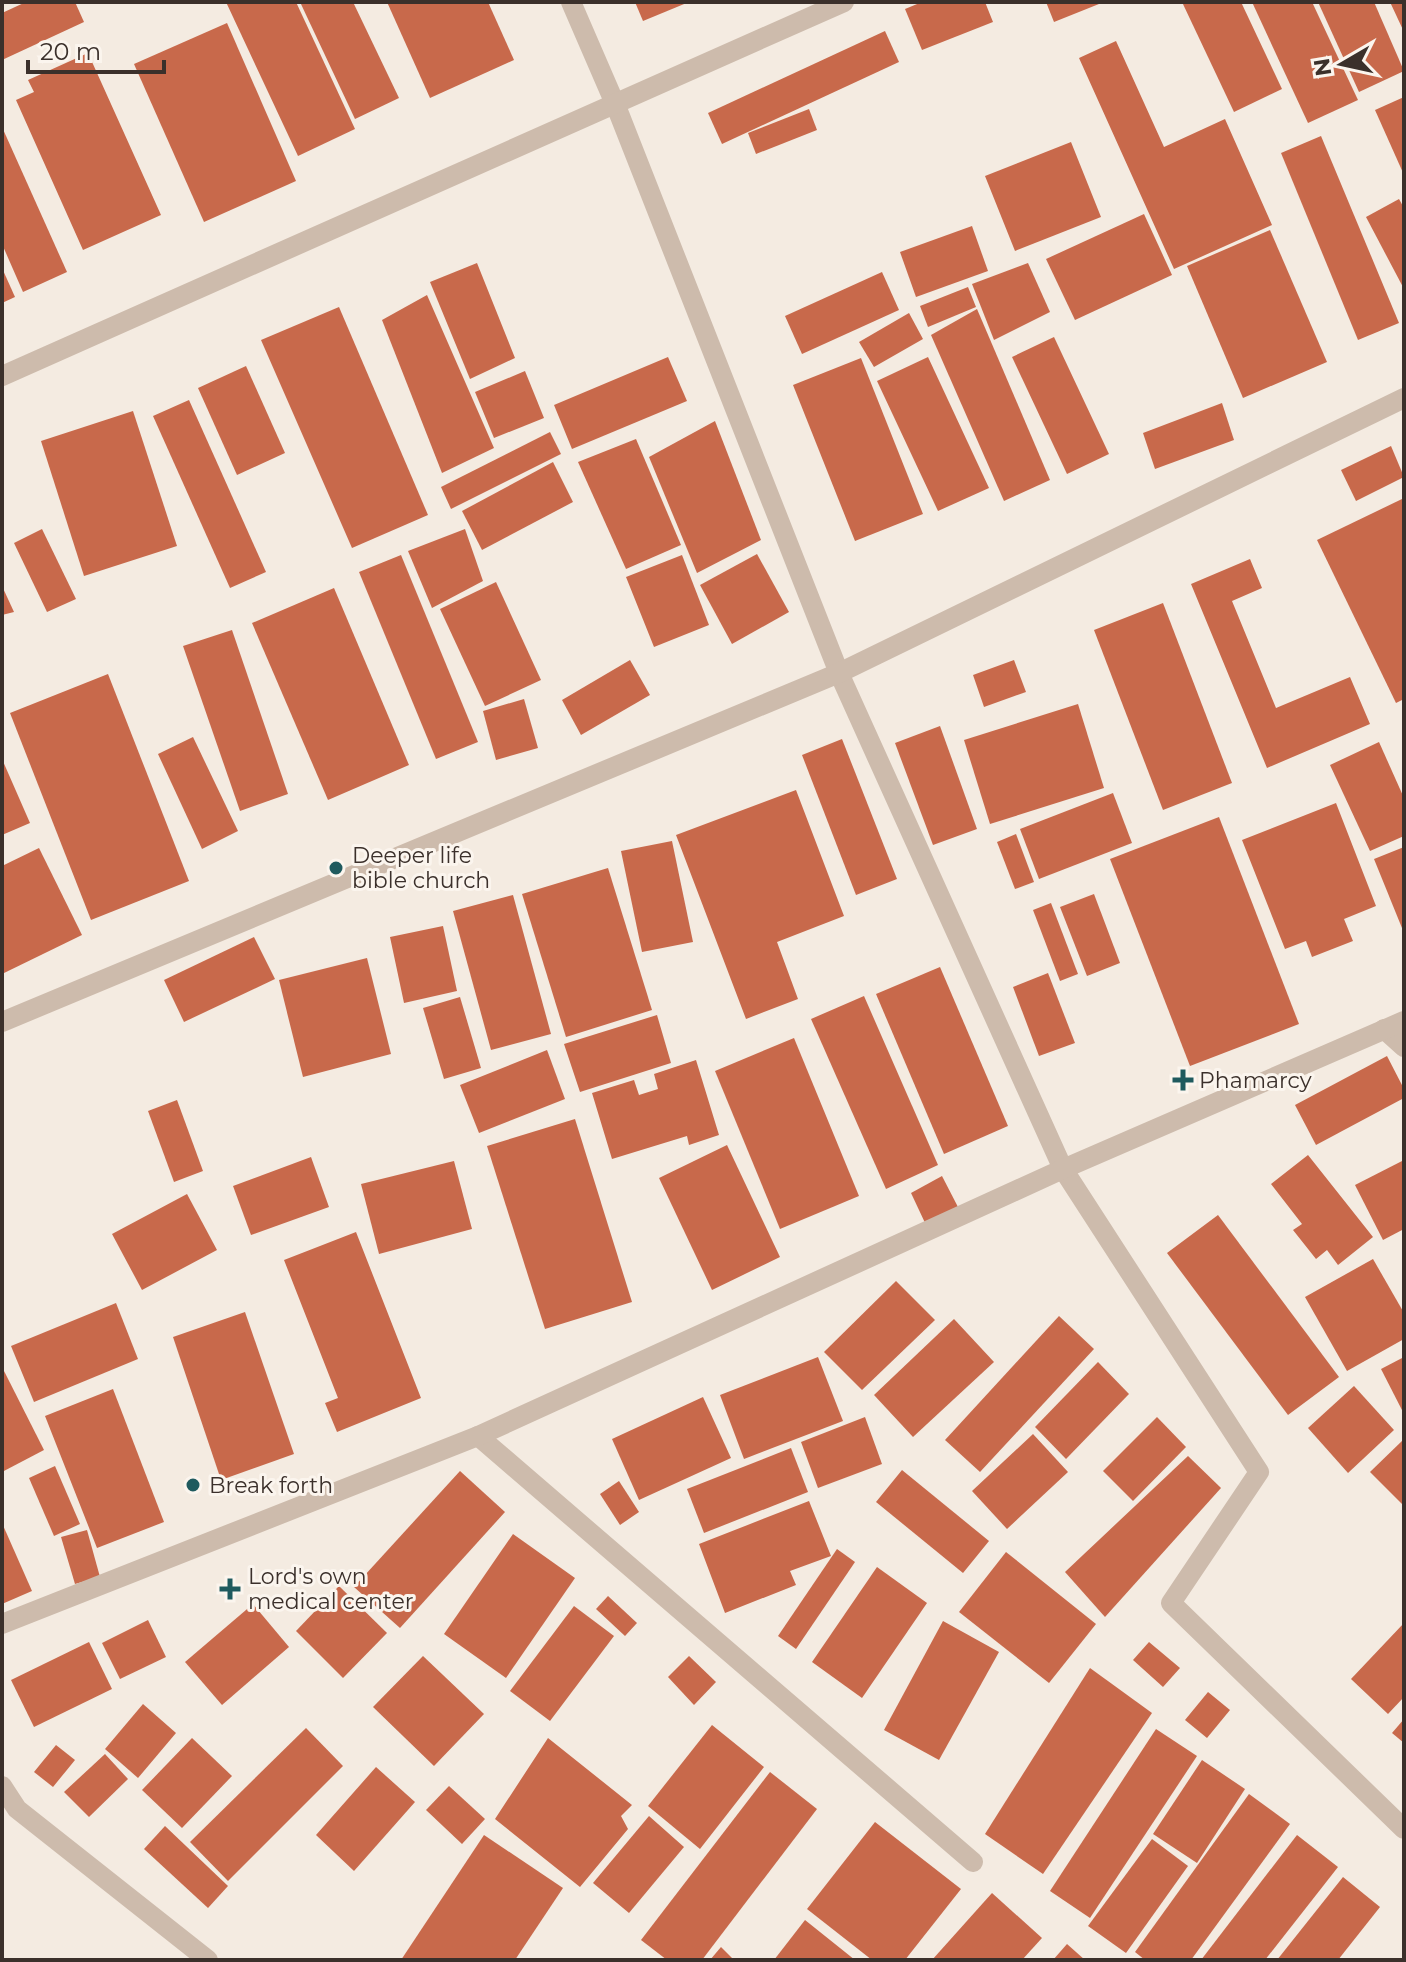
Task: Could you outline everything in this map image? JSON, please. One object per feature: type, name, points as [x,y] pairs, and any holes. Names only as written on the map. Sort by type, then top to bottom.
[{"type":"street","points":[[571,2],[616,106],[839,673],[1063,1169],[1259,1472],[1171,1603],[1404,1829]]},
{"type":"street","points":[[2,376],[616,106],[844,2]]},
{"type":"street","points":[[2,1022],[839,673],[1404,398]]},
{"type":"street","points":[[2,1624],[478,1436],[1063,1169],[1404,1021]]},
{"type":"street","points":[[1384,1029],[1404,1047]]},
{"type":"street","points":[[478,1436],[973,1862]]},
{"type":"street","points":[[2,1786],[17,1809],[208,1960]]},
{"type":"building","points":[[26,2],[75,2],[84,22],[2,60],[2,13]]},
{"type":"building","points":[[226,2],[296,2],[355,129],[298,156]]},
{"type":"building","points":[[300,2],[353,2],[399,98],[355,119]]},
{"type":"building","points":[[387,2],[488,2],[514,60],[430,98]]},
{"type":"building","points":[[635,2],[689,2],[643,21]]},
{"type":"building","points":[[922,2],[985,2],[993,22],[922,50],[905,9]]},
{"type":"building","points":[[1046,2],[1104,2],[1054,22]]},
{"type":"building","points":[[1182,2],[1241,2],[1282,89],[1234,112]]},
{"type":"building","points":[[1252,2],[1312,2],[1358,100],[1308,123]]},
{"type":"building","points":[[1318,2],[1374,2],[1404,71],[1359,92]]},
{"type":"building","points":[[1390,2],[1404,2],[1404,32]]},
{"type":"building","points":[[227,23],[296,181],[204,222],[134,64]]},
{"type":"building","points":[[885,31],[899,62],[722,144],[708,113]]},
{"type":"building","points":[[1116,41],[1164,147],[1225,119],[1272,225],[1174,269],[1079,58]]},
{"type":"building","points":[[88,53],[161,215],[83,250],[16,100],[34,92],[28,80]]},
{"type":"building","points":[[1404,97],[1404,175],[1375,110]]},
{"type":"building","points":[[809,109],[817,130],[756,154],[748,133]]},
{"type":"building","points":[[2,127],[67,272],[23,292],[2,244]]},
{"type":"building","points":[[1321,136],[1399,323],[1358,340],[1281,153]]},
{"type":"building","points":[[1071,142],[1101,217],[1015,251],[985,176]]},
{"type":"building","points":[[1399,199],[1404,208],[1404,289],[1366,217]]},
{"type":"building","points":[[1144,214],[1172,275],[1075,320],[1046,259]]},
{"type":"building","points":[[972,226],[988,271],[916,297],[900,252]]},
{"type":"building","points":[[1270,230],[1327,362],[1243,398],[1187,266]]},
{"type":"building","points":[[477,263],[515,358],[470,379],[430,282]]},
{"type":"building","points":[[1028,263],[1050,312],[994,340],[972,284]]},
{"type":"building","points":[[2,268],[15,297],[2,303]]},
{"type":"building","points":[[882,272],[899,310],[802,354],[785,316]]},
{"type":"building","points":[[968,287],[976,307],[928,327],[920,306]]},
{"type":"building","points":[[427,295],[494,448],[442,473],[382,320]]},
{"type":"building","points":[[339,307],[428,515],[352,548],[261,340]]},
{"type":"building","points":[[977,309],[1050,480],[1004,501],[931,335]]},
{"type":"building","points":[[909,313],[923,339],[874,367],[859,342]]},
{"type":"building","points":[[1054,337],[1109,454],[1067,474],[1012,357]]},
{"type":"building","points":[[668,357],[687,401],[572,449],[554,405]]},
{"type":"building","points":[[928,357],[989,488],[938,511],[877,381]]},
{"type":"building","points":[[861,358],[923,514],[855,541],[793,385]]},
{"type":"building","points":[[246,366],[285,453],[237,475],[198,388]]},
{"type":"building","points":[[525,371],[544,418],[494,438],[475,392]]},
{"type":"building","points":[[189,400],[266,572],[230,588],[153,416]]},
{"type":"building","points":[[1222,403],[1234,440],[1155,469],[1143,433]]},
{"type":"building","points":[[133,411],[177,546],[84,576],[41,441]]},
{"type":"building","points":[[715,421],[761,540],[697,573],[649,457]]},
{"type":"building","points":[[550,432],[561,454],[451,509],[441,487]]},
{"type":"building","points":[[636,439],[681,545],[626,569],[578,462]]},
{"type":"building","points":[[1391,446],[1404,477],[1356,501],[1341,470]]},
{"type":"building","points":[[553,462],[573,502],[482,550],[462,511]]},
{"type":"building","points":[[1402,499],[1404,699],[1396,703],[1317,540]]},
{"type":"building","points":[[42,529],[76,599],[47,612],[14,543]]},
{"type":"building","points":[[465,529],[483,581],[432,608],[408,551]]},
{"type":"building","points":[[757,554],[789,612],[732,644],[700,585]]},
{"type":"building","points":[[401,555],[478,742],[436,759],[359,572]]},
{"type":"building","points":[[682,555],[709,625],[654,647],[626,577]]},
{"type":"building","points":[[1250,559],[1262,588],[1232,601],[1276,708],[1350,677],[1370,724],[1267,768],[1191,584]]},
{"type":"building","points":[[496,582],[541,680],[485,706],[440,609]]},
{"type":"building","points":[[2,586],[14,612],[2,615]]},
{"type":"building","points":[[334,588],[409,765],[328,800],[252,623]]},
{"type":"building","points":[[1163,603],[1232,783],[1163,810],[1094,630]]},
{"type":"building","points":[[232,630],[288,794],[240,811],[183,646]]},
{"type":"building","points":[[630,660],[650,695],[581,735],[562,700]]},
{"type":"building","points":[[1014,660],[1026,692],[984,707],[973,675]]},
{"type":"building","points":[[108,674],[189,881],[91,920],[10,713]]},
{"type":"building","points":[[524,699],[538,748],[496,760],[483,711]]},
{"type":"building","points":[[1078,704],[1104,788],[990,824],[964,740]]},
{"type":"building","points":[[940,726],[977,829],[933,845],[895,743]]},
{"type":"building","points":[[193,737],[238,831],[202,849],[158,754]]},
{"type":"building","points":[[842,739],[897,879],[856,895],[802,755]]},
{"type":"building","points":[[1379,742],[1404,798],[1404,836],[1370,851],[1330,765]]},
{"type":"building","points":[[2,759],[30,823],[2,835]]},
{"type":"building","points":[[796,790],[844,916],[777,942],[798,999],[746,1019],[676,835]]},
{"type":"building","points":[[1113,793],[1132,843],[1039,879],[1020,829]]},
{"type":"building","points":[[1336,803],[1376,906],[1344,919],[1353,941],[1312,957],[1306,941],[1285,949],[1242,840]]},
{"type":"building","points":[[1219,817],[1299,1024],[1190,1066],[1110,859]]},
{"type":"building","points":[[1016,834],[1034,882],[1015,889],[997,842]]},
{"type":"building","points":[[672,841],[693,942],[642,952],[621,851]]},
{"type":"building","points":[[1404,847],[1404,933],[1374,859]]},
{"type":"building","points":[[39,848],[82,935],[2,974],[2,866]]},
{"type":"building","points":[[608,868],[652,1010],[566,1037],[522,894]]},
{"type":"building","points":[[1094,894],[1120,963],[1087,976],[1060,907]]},
{"type":"building","points":[[513,895],[551,1034],[491,1050],[453,911]]},
{"type":"building","points":[[1051,903],[1078,974],[1060,981],[1033,910]]},
{"type":"building","points":[[443,926],[457,991],[404,1003],[390,937]]},
{"type":"building","points":[[254,937],[275,979],[184,1022],[164,980]]},
{"type":"building","points":[[367,958],[391,1054],[303,1077],[279,980]]},
{"type":"building","points":[[940,967],[1008,1126],[944,1154],[876,994]]},
{"type":"building","points":[[1048,973],[1075,1043],[1039,1056],[1013,987]]},
{"type":"building","points":[[864,996],[938,1165],[886,1189],[811,1019]]},
{"type":"building","points":[[460,997],[481,1068],[444,1079],[423,1008]]},
{"type":"building","points":[[657,1015],[671,1063],[580,1092],[564,1044]]},
{"type":"building","points":[[794,1038],[859,1196],[780,1229],[715,1071]]},
{"type":"building","points":[[547,1050],[565,1099],[479,1133],[460,1085]]},
{"type":"building","points":[[1387,1056],[1404,1089],[1404,1098],[1316,1145],[1295,1105]]},
{"type":"building","points":[[696,1060],[719,1135],[689,1145],[687,1136],[612,1159],[592,1093],[634,1080],[639,1095],[658,1089],[654,1074]]},
{"type":"building","points":[[177,1100],[203,1171],[174,1182],[148,1111]]},
{"type":"building","points":[[575,1119],[632,1302],[545,1329],[487,1146]]},
{"type":"building","points":[[727,1145],[780,1257],[712,1290],[659,1178]]},
{"type":"building","points":[[1308,1155],[1373,1237],[1338,1265],[1327,1250],[1316,1259],[1293,1230],[1302,1224],[1271,1184]]},
{"type":"building","points":[[311,1157],[329,1207],[251,1235],[233,1186]]},
{"type":"building","points":[[1404,1160],[1404,1229],[1383,1240],[1355,1185]]},
{"type":"building","points":[[454,1161],[472,1229],[379,1254],[361,1184]]},
{"type":"building","points":[[942,1176],[959,1209],[926,1225],[911,1193]]},
{"type":"building","points":[[187,1194],[217,1250],[142,1290],[112,1234]]},
{"type":"building","points":[[1218,1215],[1339,1377],[1288,1415],[1167,1253]]},
{"type":"building","points":[[356,1232],[421,1398],[337,1432],[325,1403],[338,1398],[284,1260]]},
{"type":"building","points":[[1373,1259],[1404,1313],[1404,1339],[1347,1371],[1305,1297]]},
{"type":"building","points":[[896,1281],[935,1320],[862,1390],[824,1352]]},
{"type":"building","points":[[116,1303],[138,1359],[34,1402],[11,1346]]},
{"type":"building","points":[[245,1312],[294,1454],[221,1480],[173,1337]]},
{"type":"building","points":[[1059,1316],[1094,1349],[980,1472],[945,1440]]},
{"type":"building","points":[[954,1319],[994,1362],[913,1437],[874,1395]]},
{"type":"building","points":[[818,1357],[843,1421],[744,1459],[720,1395]]},
{"type":"building","points":[[1404,1357],[1404,1414],[1381,1369]]},
{"type":"building","points":[[1098,1362],[1129,1394],[1066,1459],[1035,1427]]},
{"type":"building","points":[[2,1367],[44,1450],[2,1472]]},
{"type":"building","points":[[1354,1386],[1394,1430],[1348,1473],[1308,1428]]},
{"type":"building","points":[[113,1389],[164,1522],[97,1548],[45,1416]]},
{"type":"building","points":[[703,1397],[731,1458],[639,1500],[612,1439]]},
{"type":"building","points":[[865,1417],[882,1464],[818,1488],[801,1442]]},
{"type":"building","points":[[1157,1417],[1186,1447],[1133,1501],[1103,1471]]},
{"type":"building","points":[[1033,1434],[1068,1472],[1007,1529],[972,1491]]},
{"type":"building","points":[[1404,1439],[1404,1506],[1370,1472]]},
{"type":"building","points":[[791,1448],[808,1492],[704,1533],[687,1489]]},
{"type":"building","points":[[1188,1456],[1221,1488],[1105,1617],[1065,1572]]},
{"type":"building","points":[[55,1466],[80,1524],[54,1536],[29,1478]]},
{"type":"building","points":[[902,1470],[989,1541],[963,1573],[876,1502]]},
{"type":"building","points":[[460,1471],[505,1512],[400,1628],[354,1587]]},
{"type":"building","points":[[619,1481],[639,1512],[620,1525],[600,1494]]},
{"type":"building","points":[[809,1501],[831,1556],[790,1571],[796,1585],[725,1613],[699,1544]]},
{"type":"building","points":[[2,1523],[32,1591],[2,1604]]},
{"type":"building","points":[[87,1530],[100,1577],[75,1584],[61,1537]]},
{"type":"building","points":[[513,1534],[575,1578],[506,1678],[444,1634]]},
{"type":"building","points":[[837,1549],[855,1562],[796,1649],[778,1636]]},
{"type":"building","points":[[1006,1552],[1096,1624],[1049,1683],[959,1612]]},
{"type":"building","points":[[877,1567],[927,1603],[862,1698],[812,1662]]},
{"type":"building","points":[[339,1586],[387,1633],[343,1678],[296,1631]]},
{"type":"building","points":[[608,1596],[637,1623],[625,1636],[596,1609]]},
{"type":"building","points":[[253,1604],[289,1647],[222,1705],[185,1662]]},
{"type":"building","points":[[574,1606],[614,1636],[550,1721],[510,1691]]},
{"type":"building","points":[[148,1620],[166,1657],[120,1679],[102,1643]]},
{"type":"building","points":[[943,1621],[999,1652],[939,1760],[884,1730]]},
{"type":"building","points":[[1404,1623],[1404,1697],[1388,1714],[1351,1679]]},
{"type":"building","points":[[89,1642],[112,1689],[34,1727],[11,1680]]},
{"type":"building","points":[[1149,1642],[1180,1668],[1163,1687],[1133,1660]]},
{"type":"building","points":[[423,1656],[484,1714],[434,1766],[373,1707]]},
{"type":"building","points":[[689,1656],[716,1682],[694,1705],[668,1677]]},
{"type":"building","points":[[1090,1668],[1152,1713],[1043,1874],[985,1834]]},
{"type":"building","points":[[1208,1692],[1230,1710],[1207,1738],[1185,1720]]},
{"type":"building","points":[[143,1704],[176,1733],[138,1778],[105,1749]]},
{"type":"building","points":[[1404,1719],[1404,1743],[1392,1733]]},
{"type":"building","points":[[712,1725],[764,1767],[700,1849],[648,1806]]},
{"type":"building","points":[[306,1728],[343,1766],[228,1881],[190,1842]]},
{"type":"building","points":[[1156,1729],[1197,1756],[1090,1918],[1050,1891]]},
{"type":"building","points":[[192,1738],[232,1776],[182,1828],[142,1790]]},
{"type":"building","points":[[548,1738],[632,1805],[621,1816],[628,1829],[580,1887],[495,1819]]},
{"type":"building","points":[[56,1745],[75,1760],[53,1787],[34,1772]]},
{"type":"building","points":[[105,1754],[128,1779],[89,1817],[64,1792]]},
{"type":"building","points":[[1202,1760],[1245,1789],[1197,1863],[1153,1834]]},
{"type":"building","points":[[376,1767],[415,1802],[354,1871],[316,1835]]},
{"type":"building","points":[[770,1772],[817,1809],[702,1960],[667,1960],[641,1940]]},
{"type":"building","points":[[449,1786],[485,1819],[462,1844],[426,1810]]},
{"type":"building","points":[[1249,1794],[1290,1824],[1191,1960],[1145,1960],[1135,1952]]},
{"type":"building","points":[[649,1816],[684,1847],[629,1913],[593,1883]]},
{"type":"building","points":[[875,1822],[961,1889],[905,1960],[872,1960],[807,1909]]},
{"type":"building","points":[[165,1826],[228,1886],[208,1908],[144,1849]]},
{"type":"building","points":[[484,1835],[563,1888],[515,1960],[401,1960]]},
{"type":"building","points":[[1297,1835],[1338,1867],[1265,1960],[1201,1960]]},
{"type":"building","points":[[1152,1839],[1188,1866],[1126,1953],[1088,1926]]},
{"type":"building","points":[[1343,1877],[1380,1907],[1338,1960],[1277,1960]]},
{"type":"building","points":[[992,1893],[1042,1938],[1022,1960],[932,1960]]},
{"type":"building","points":[[805,1920],[855,1960],[774,1960]]},
{"type":"building","points":[[1067,1944],[1085,1960],[1053,1960]]},
{"type":"building","points":[[721,1947],[734,1960],[710,1960]]},
{"type":"place","name":"Deeper life bible church","points":[[336,868]]},
{"type":"place","name":"Phamarcy","points":[[1183,1080]]},
{"type":"place","name":"Break forth","points":[[193,1485]]},
{"type":"place","name":"Lord's own medical center","points":[[230,1589]]}]
